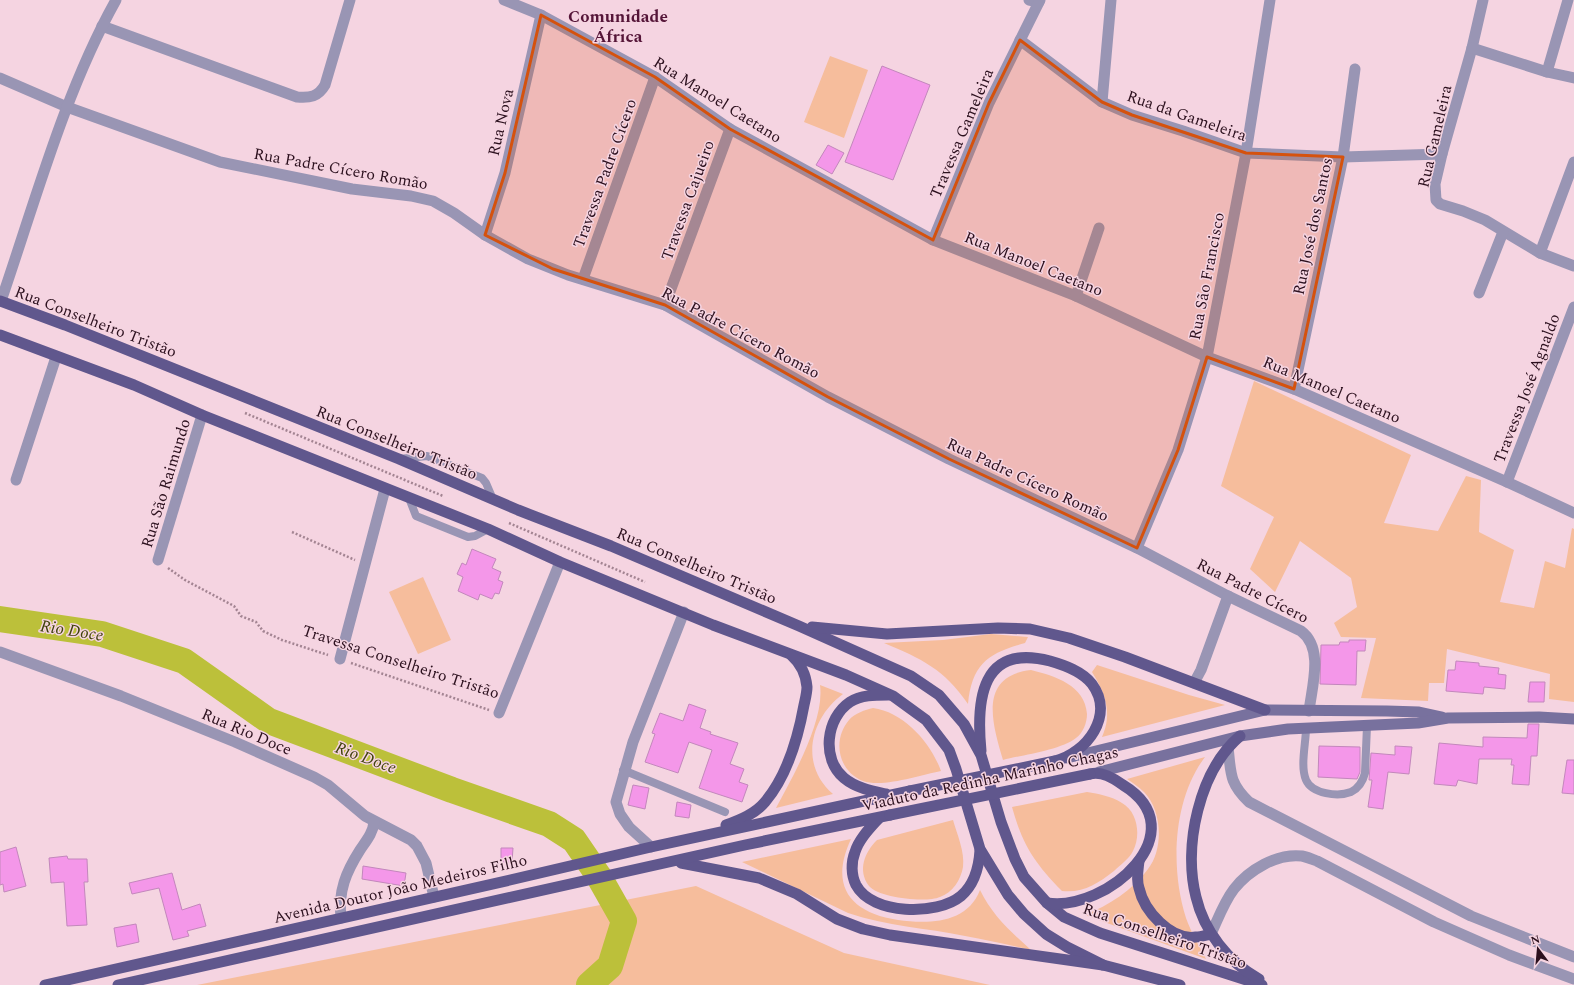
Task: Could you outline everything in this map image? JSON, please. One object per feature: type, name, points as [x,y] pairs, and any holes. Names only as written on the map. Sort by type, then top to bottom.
[{"type":"main road","name":"Rua Conselheiro Tristão","points":[[1,301],[65,325],[492,497],[518,510],[611,546],[893,667],[927,686],[955,713],[981,755],[1001,822],[1015,859],[1024,877],[1047,903],[1064,917],[1100,933],[1262,985]]},
{"type":"main road","points":[[0,335],[134,385],[202,415],[488,529],[560,562],[846,675],[893,696],[926,720],[949,750],[980,849],[995,876],[1024,914],[1046,934],[1067,947],[1102,965]]},
{"type":"main road","points":[[799,626],[887,634],[998,628],[1030,629],[1083,643],[1194,683],[1261,711],[1419,712],[1448,718]]},
{"type":"main road","points":[[676,842],[746,817],[758,810],[772,792],[781,776],[796,740],[807,688],[801,666],[790,654]]},
{"type":"main road","points":[[981,755],[979,709],[982,691],[987,680],[997,668],[1008,661],[1021,657],[1036,658],[1062,664],[1083,675],[1097,693],[1100,704],[1098,721],[1089,740],[1079,750],[1057,760]]},
{"type":"main road","points":[[891,795],[868,791],[843,778],[832,760],[829,748],[832,727],[841,709],[859,698],[876,695],[893,696]]},
{"type":"main road","name":"Viaduto da Redinha Marinho Chagas","points":[[762,822],[1057,760],[1261,711]]},
{"type":"main road","points":[[1270,985],[1242,969],[1228,956],[1211,934],[1196,897],[1192,853],[1200,803],[1210,776],[1228,747],[1240,736],[1306,728],[1418,724],[1448,718],[1539,717],[1574,719]]},
{"type":"main road","name":"Viaduto da Redinha Marinho Chagas","points":[[745,845],[1094,773],[1240,736]]},
{"type":"main road","points":[[1047,903],[1070,903],[1096,896],[1121,880],[1139,861],[1148,847],[1151,838],[1151,822],[1146,808],[1135,794],[1126,786],[1094,773]]},
{"type":"main road","points":[[879,818],[859,842],[852,863],[853,873],[856,885],[865,896],[892,907],[924,910],[945,905],[960,897],[968,889],[977,871],[980,849]]},
{"type":"main road","name":"Avenida Doutor João Medeiros Filho","points":[[45,985],[762,822]]},
{"type":"main road","name":"Avenida Doutor João Medeiros Filho","points":[[118,985],[745,845]]},
{"type":"main road","points":[[1139,861],[1137,876],[1139,889],[1145,904],[1160,923],[1176,934],[1194,938],[1211,934]]},
{"type":"main road","points":[[674,862],[703,866],[759,878],[797,894],[837,919],[890,935],[1102,965],[1180,985]]},
{"type":"street","points":[[1,301],[67,108],[102,26],[116,0]]},
{"type":"street","points":[[102,26],[297,97],[309,98],[316,96],[324,84],[350,0]]},
{"type":"street","name":"Rua Manoel Caetano","points":[[504,0],[541,15],[655,77],[730,129],[933,240],[1076,296],[1207,357],[1294,389],[1507,482],[1574,513]]},
{"type":"street","points":[[1102,102],[1111,0]]},
{"type":"street","name":"Rua São Francisco","points":[[1137,548],[1178,450],[1207,357],[1246,154],[1270,0]]},
{"type":"street","name":"Rua Gameleira","points":[[1484,0],[1442,154],[1436,184],[1437,202],[1485,220],[1540,253],[1574,266]]},
{"type":"street","points":[[1547,72],[1568,0]]},
{"type":"street","points":[[1020,40],[1036,1]]},
{"type":"street","name":"Rua Nova","points":[[485,235],[505,173],[541,15]]},
{"type":"street","name":"Rua da Gameleira","points":[[1020,40],[1102,102],[1132,115],[1183,130],[1246,154],[1343,157],[1442,154]]},
{"type":"street","name":"Travessa Gameleira","points":[[933,240],[989,103],[1020,40]]},
{"type":"street","points":[[1472,48],[1547,72],[1574,78]]},
{"type":"street","name":"Rua José dos Santos","points":[[1294,389],[1343,157],[1355,69]]},
{"type":"street","name":"Travessa Padre Cícero","points":[[583,279],[655,77]]},
{"type":"street","name":"Rua Padre Cícero Romão","points":[[0,78],[67,108],[220,162],[352,189],[411,196],[433,201],[454,213],[485,235],[528,259],[583,279],[665,305],[828,397],[950,459],[1137,548]]},
{"type":"street","name":"Travessa Cajueiro","points":[[665,305],[730,129]]},
{"type":"street","points":[[1540,253],[1574,162]]},
{"type":"street","points":[[1076,296],[1099,228]]},
{"type":"street","points":[[1479,293],[1503,232]]},
{"type":"street","name":"Travessa José Agnaldo","points":[[1507,482],[1574,307]]},
{"type":"street","points":[[16,480],[56,357]]},
{"type":"street","name":"Rua São Raimundo","points":[[158,560],[202,415]]},
{"type":"street","points":[[340,659],[366,567],[385,489]]},
{"type":"street","name":"Rua Padre Cícero","points":[[1137,548],[1228,596],[1302,630],[1310,639],[1315,654],[1309,711]]},
{"type":"street","name":"Travessa Conselheiro Tristão","points":[[499,713],[560,562]]},
{"type":"street","points":[[1194,683],[1201,670],[1228,596]]},
{"type":"street","points":[[646,848],[620,814],[616,802],[623,770],[633,742],[684,612]]},
{"type":"street","name":"Rua Rio Doce","points":[[0,652],[121,696],[289,765],[328,785],[374,822],[411,840],[418,846],[426,863],[434,897]]},
{"type":"street","points":[[1228,747],[1233,781],[1237,791],[1249,802],[1471,916],[1574,957]]},
{"type":"street","points":[[341,918],[341,889],[359,852],[369,837],[374,822]]},
{"type":"street","points":[[1211,934],[1234,889],[1254,871],[1272,861],[1287,856],[1302,856],[1317,861],[1434,922],[1509,955],[1574,979]]},
{"type":"lane","points":[[1306,728],[1304,773],[1307,782],[1319,791],[1341,794],[1351,792],[1359,786],[1363,779],[1365,773],[1367,726]]},
{"type":"lane","points":[[623,770],[725,812]]},
{"type":"path","points":[[292,532],[366,567]]},
{"type":"path","name":"Travessa Conselheiro Tristão","points":[[158,560],[185,580],[234,606],[241,616],[256,622],[263,630],[282,640],[499,713]]},
{"type":"highlighted area","points":[[541,15],[655,77],[730,129],[933,240],[989,103],[1020,40],[1102,102],[1132,115],[1246,153],[1343,157],[1294,389],[1207,357],[1178,450],[1137,548],[949,459],[828,397],[665,305],[553,269],[485,235],[505,173]]},
{"type":"shaded area","points":[[830,56],[868,70],[844,138],[804,122]]},
{"type":"shaded area","points":[[1254,381],[1411,455],[1384,523],[1438,531],[1466,476],[1481,480],[1479,532],[1514,550],[1500,602],[1534,608],[1545,561],[1565,568],[1572,528],[1574,529],[1574,702],[1549,699],[1550,674],[1447,649],[1444,683],[1429,683],[1428,701],[1361,698],[1376,638],[1341,637],[1334,623],[1357,607],[1351,578],[1300,541],[1275,592],[1250,569],[1274,517],[1221,486]]},
{"type":"shaded area","points":[[423,577],[451,640],[418,654],[389,592]]},
{"type":"shaded area","points":[[991,634],[1028,637],[1025,643],[1001,651],[984,662],[978,669],[974,679],[970,690],[968,704],[950,682],[931,666],[910,654],[884,643],[943,640]]},
{"type":"shaded area","points":[[1097,665],[1225,705],[1102,737],[1107,720],[1107,711],[1104,695],[1092,672]]},
{"type":"shaded area","points":[[1031,670],[1050,675],[1067,683],[1081,696],[1085,704],[1087,714],[1083,731],[1076,738],[1061,746],[1003,760],[995,731],[993,717],[993,703],[996,691],[1003,681],[1014,674]]},
{"type":"shaded area","points":[[820,685],[843,694],[832,704],[823,716],[816,729],[813,742],[813,756],[816,770],[822,782],[833,794],[776,808],[806,749],[817,715],[820,699]]},
{"type":"shaded area","points":[[873,708],[895,716],[906,722],[915,730],[931,750],[941,771],[891,782],[871,783],[863,781],[848,770],[843,763],[840,754],[840,737],[849,720],[854,715]]},
{"type":"shaded area","points":[[1205,757],[1194,774],[1186,793],[1178,834],[1177,856],[1178,878],[1186,918],[1206,959],[1085,915],[1103,907],[1135,884],[1148,869],[1157,851],[1159,830],[1154,809],[1144,792],[1127,779]]},
{"type":"shaded area","points":[[1087,792],[1109,797],[1127,807],[1135,818],[1137,838],[1133,851],[1127,859],[1102,880],[1090,887],[1077,891],[1062,891],[1037,862],[1025,843],[1012,807]]},
{"type":"shaded area","points":[[953,820],[962,849],[963,867],[958,881],[952,889],[940,897],[924,900],[882,894],[869,886],[865,880],[863,868],[864,862],[869,850],[877,840]]},
{"type":"shaded area","points":[[851,839],[842,870],[844,883],[848,894],[856,904],[867,911],[898,920],[922,922],[945,919],[966,910],[974,901],[980,890],[996,915],[1009,930],[1031,950],[950,933],[877,921],[848,913],[742,862]]},
{"type":"shaded area","points":[[696,886],[844,953],[990,985],[197,985]]},
{"type":"building","points":[[882,66],[930,85],[893,180],[845,162]]},
{"type":"building","points":[[828,145],[844,153],[832,174],[816,165]]},
{"type":"building","points":[[472,549],[496,559],[492,568],[501,572],[498,580],[503,582],[499,594],[495,593],[492,599],[480,594],[478,600],[458,591],[463,577],[457,574],[462,563],[466,565]]},
{"type":"building","points":[[1349,640],[1366,640],[1365,651],[1357,651],[1356,685],[1320,684],[1321,645],[1339,645],[1340,642],[1349,642]]},
{"type":"building","points":[[1456,661],[1479,663],[1479,666],[1499,668],[1498,674],[1506,675],[1505,689],[1484,687],[1483,694],[1446,691],[1448,670],[1455,670]]},
{"type":"building","points":[[1530,682],[1545,682],[1544,702],[1528,702]]},
{"type":"building","points":[[689,704],[706,710],[700,728],[711,732],[710,734],[738,743],[730,764],[744,769],[739,782],[748,785],[742,802],[699,788],[712,750],[689,742],[678,773],[645,762],[655,734],[652,733],[660,713],[683,721]]},
{"type":"building","points":[[1528,724],[1539,724],[1537,756],[1531,756],[1529,785],[1512,784],[1514,765],[1511,765],[1512,759],[1479,759],[1477,784],[1458,780],[1456,786],[1434,784],[1439,743],[1483,747],[1483,737],[1527,738]]},
{"type":"building","points":[[1319,746],[1360,747],[1360,772],[1357,779],[1318,777]]},
{"type":"building","points":[[1395,746],[1412,747],[1409,774],[1388,772],[1383,809],[1368,807],[1372,780],[1369,780],[1371,753],[1395,755]]},
{"type":"building","points":[[1567,760],[1574,760],[1574,794],[1562,793]]},
{"type":"building","points":[[633,785],[649,788],[645,809],[628,805]]},
{"type":"building","points":[[677,802],[691,805],[689,818],[675,816]]},
{"type":"building","points":[[16,847],[26,886],[4,892],[3,884],[0,885],[0,852]]},
{"type":"building","points":[[501,848],[513,848],[512,862],[501,862]]},
{"type":"building","points":[[67,856],[68,859],[87,859],[88,882],[84,882],[87,925],[67,926],[64,882],[51,883],[49,858]]},
{"type":"building","points":[[363,866],[406,873],[404,886],[362,879]]},
{"type":"building","points":[[172,873],[182,910],[200,904],[206,926],[187,931],[189,936],[173,940],[159,888],[132,894],[129,883]]},
{"type":"building","points":[[136,924],[139,942],[117,947],[114,928]]},
{"type":"waterway","name":"Rio Doce","points":[[0,619],[102,634],[184,661],[269,721],[452,790],[549,824],[574,840],[598,875],[624,921],[610,966],[589,985]]},
{"type":"district","name":"Comunidade África","points":[[618,26]]}]
